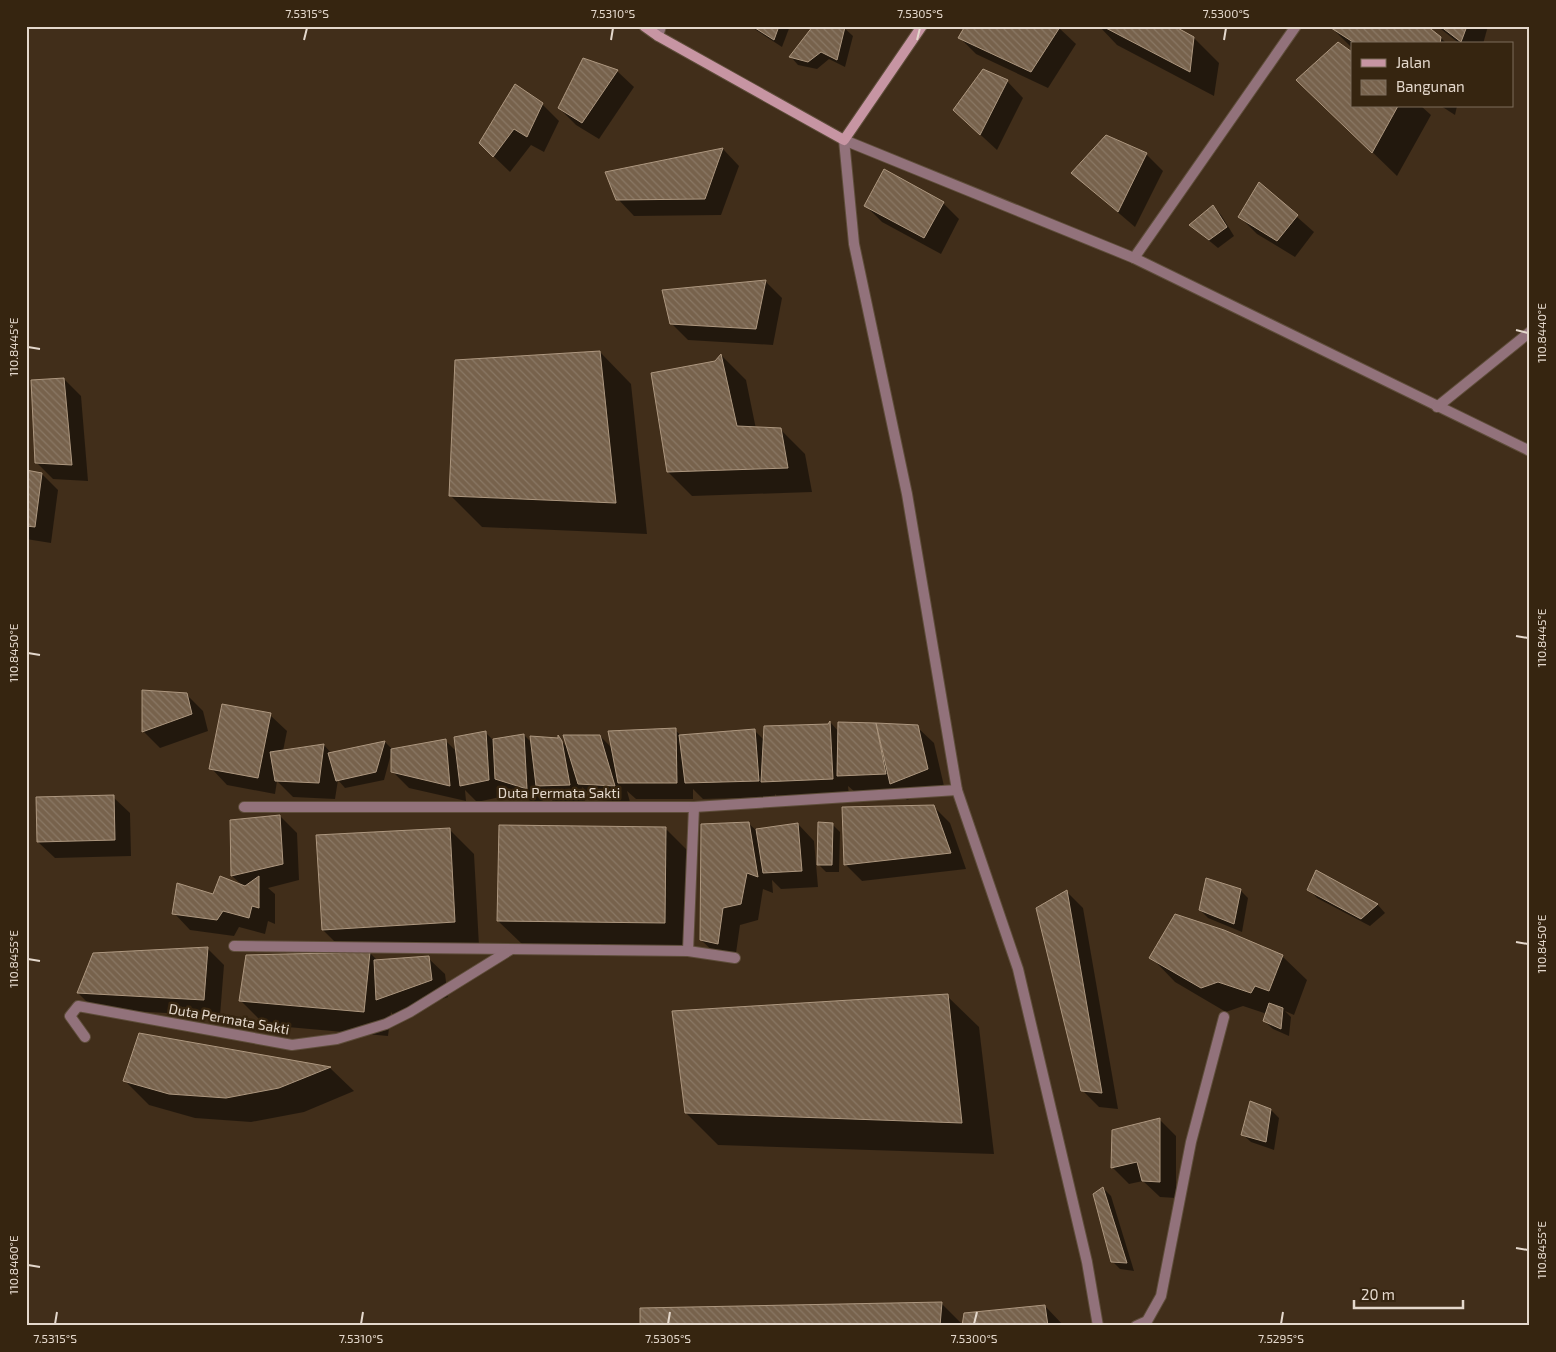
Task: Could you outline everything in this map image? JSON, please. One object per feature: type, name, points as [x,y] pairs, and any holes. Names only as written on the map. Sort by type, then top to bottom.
[{"type":"main road","points":[[644,26],[659,31],[844,140],[922,26]]},
{"type":"street","points":[[1134,258],[1296,26]]},
{"type":"street","points":[[1098,1326],[1087,1262],[1018,969],[957,790],[907,494],[854,244],[844,140],[1134,258],[1530,451]]},
{"type":"street","points":[[1437,406],[1530,332]]},
{"type":"street","name":"Duta Permata Sakti","points":[[244,807],[694,807],[957,790]]},
{"type":"street","points":[[688,951],[694,807]]},
{"type":"street","points":[[234,946],[688,951],[735,958]]},
{"type":"street","name":"Duta Permata Sakti","points":[[85,1037],[70,1016],[78,1006],[292,1045],[338,1039],[386,1024],[410,1012],[511,949]]},
{"type":"street","points":[[1136,1326],[1147,1321],[1161,1296],[1191,1142],[1224,1017]]},
{"type":"building","points":[[752,26],[779,26],[774,40]]},
{"type":"building","points":[[813,26],[845,27],[837,60],[821,52],[808,62],[789,57]]},
{"type":"building","points":[[965,26],[1060,27],[1031,72],[958,38]]},
{"type":"building","points":[[1102,26],[1174,26],[1194,37],[1190,72]]},
{"type":"building","points":[[1328,26],[1427,26],[1441,37],[1440,42],[1353,42]]},
{"type":"building","points":[[1440,26],[1467,26],[1461,42]]},
{"type":"building","points":[[1338,42],[1351,51],[1351,108],[1397,108],[1372,153],[1296,80]]},
{"type":"building","points":[[583,58],[618,70],[582,123],[558,108]]},
{"type":"building","points":[[983,69],[1008,80],[980,135],[953,110]]},
{"type":"building","points":[[515,84],[543,103],[527,137],[514,129],[493,157],[479,143]]},
{"type":"building","points":[[1106,135],[1147,153],[1118,212],[1071,173]]},
{"type":"building","points":[[723,148],[705,199],[616,200],[605,172]]},
{"type":"building","points":[[884,169],[944,202],[924,238],[864,206]]},
{"type":"building","points":[[1259,182],[1298,215],[1277,241],[1238,217]]},
{"type":"building","points":[[1213,205],[1227,227],[1209,240],[1189,225]]},
{"type":"building","points":[[766,280],[756,329],[670,324],[662,290]]},
{"type":"building","points":[[600,351],[616,503],[449,496],[455,360]]},
{"type":"building","points":[[721,354],[737,426],[781,428],[788,468],[667,472],[651,373],[715,361]]},
{"type":"building","points":[[64,378],[72,465],[35,463],[31,380]]},
{"type":"building","points":[[26,470],[42,473],[35,527],[26,526]]},
{"type":"building","points":[[142,690],[187,693],[192,714],[142,732]]},
{"type":"building","points":[[222,704],[271,713],[258,778],[209,769]]},
{"type":"building","points":[[830,721],[833,779],[761,782],[764,726],[828,724]]},
{"type":"building","points":[[838,722],[876,723],[886,774],[837,776]]},
{"type":"building","points":[[876,723],[918,725],[928,769],[890,784]]},
{"type":"building","points":[[676,728],[677,783],[618,783],[608,731]]},
{"type":"building","points":[[755,729],[759,781],[685,783],[679,735]]},
{"type":"building","points":[[486,731],[489,780],[460,786],[454,737]]},
{"type":"building","points":[[524,734],[527,789],[495,779],[493,739]]},
{"type":"building","points":[[558,735],[562,741],[570,785],[536,786],[530,736],[558,738]]},
{"type":"building","points":[[563,735],[600,735],[615,786],[578,784]]},
{"type":"building","points":[[446,739],[450,786],[391,772],[391,749]]},
{"type":"building","points":[[385,741],[376,772],[336,781],[328,753]]},
{"type":"building","points":[[324,744],[319,783],[275,781],[270,752]]},
{"type":"building","points":[[114,795],[115,840],[37,842],[36,797]]},
{"type":"building","points":[[934,805],[951,853],[844,865],[842,807]]},
{"type":"building","points":[[280,815],[283,864],[231,876],[230,820]]},
{"type":"building","points":[[749,822],[758,877],[747,873],[741,904],[723,908],[718,944],[700,940],[701,824]]},
{"type":"building","points":[[818,822],[833,823],[832,865],[817,865]]},
{"type":"building","points":[[798,823],[802,871],[763,873],[756,829]]},
{"type":"building","points":[[499,825],[666,827],[665,923],[497,921]]},
{"type":"building","points":[[450,828],[455,922],[322,930],[316,835]]},
{"type":"building","points":[[1316,870],[1378,904],[1361,919],[1307,890]]},
{"type":"building","points":[[220,876],[245,886],[259,876],[259,908],[252,906],[249,918],[223,911],[217,920],[172,914],[177,883],[213,894]]},
{"type":"building","points":[[1206,878],[1241,889],[1234,924],[1199,910]]},
{"type":"building","points":[[1067,890],[1102,1093],[1081,1091],[1036,908]]},
{"type":"building","points":[[1175,914],[1224,930],[1283,955],[1269,991],[1255,986],[1251,993],[1218,982],[1201,988],[1149,958]]},
{"type":"building","points":[[208,947],[204,1000],[77,993],[93,953]]},
{"type":"building","points":[[370,952],[364,1012],[239,1001],[246,955]]},
{"type":"building","points":[[429,956],[432,980],[376,1000],[374,960]]},
{"type":"building","points":[[948,994],[962,1123],[685,1113],[672,1011]]},
{"type":"building","points":[[1269,1003],[1283,1008],[1281,1029],[1263,1021]]},
{"type":"building","points":[[139,1033],[331,1067],[279,1088],[226,1098],[169,1094],[123,1081]]},
{"type":"building","points":[[1250,1101],[1271,1109],[1266,1142],[1241,1135]]},
{"type":"building","points":[[1160,1118],[1160,1182],[1142,1181],[1137,1162],[1111,1168],[1112,1130]]},
{"type":"building","points":[[1103,1187],[1127,1263],[1111,1262],[1093,1194]]},
{"type":"building","points":[[942,1302],[940,1326],[640,1326],[640,1308]]},
{"type":"building","points":[[1045,1305],[1048,1326],[962,1326],[964,1313]]}]
